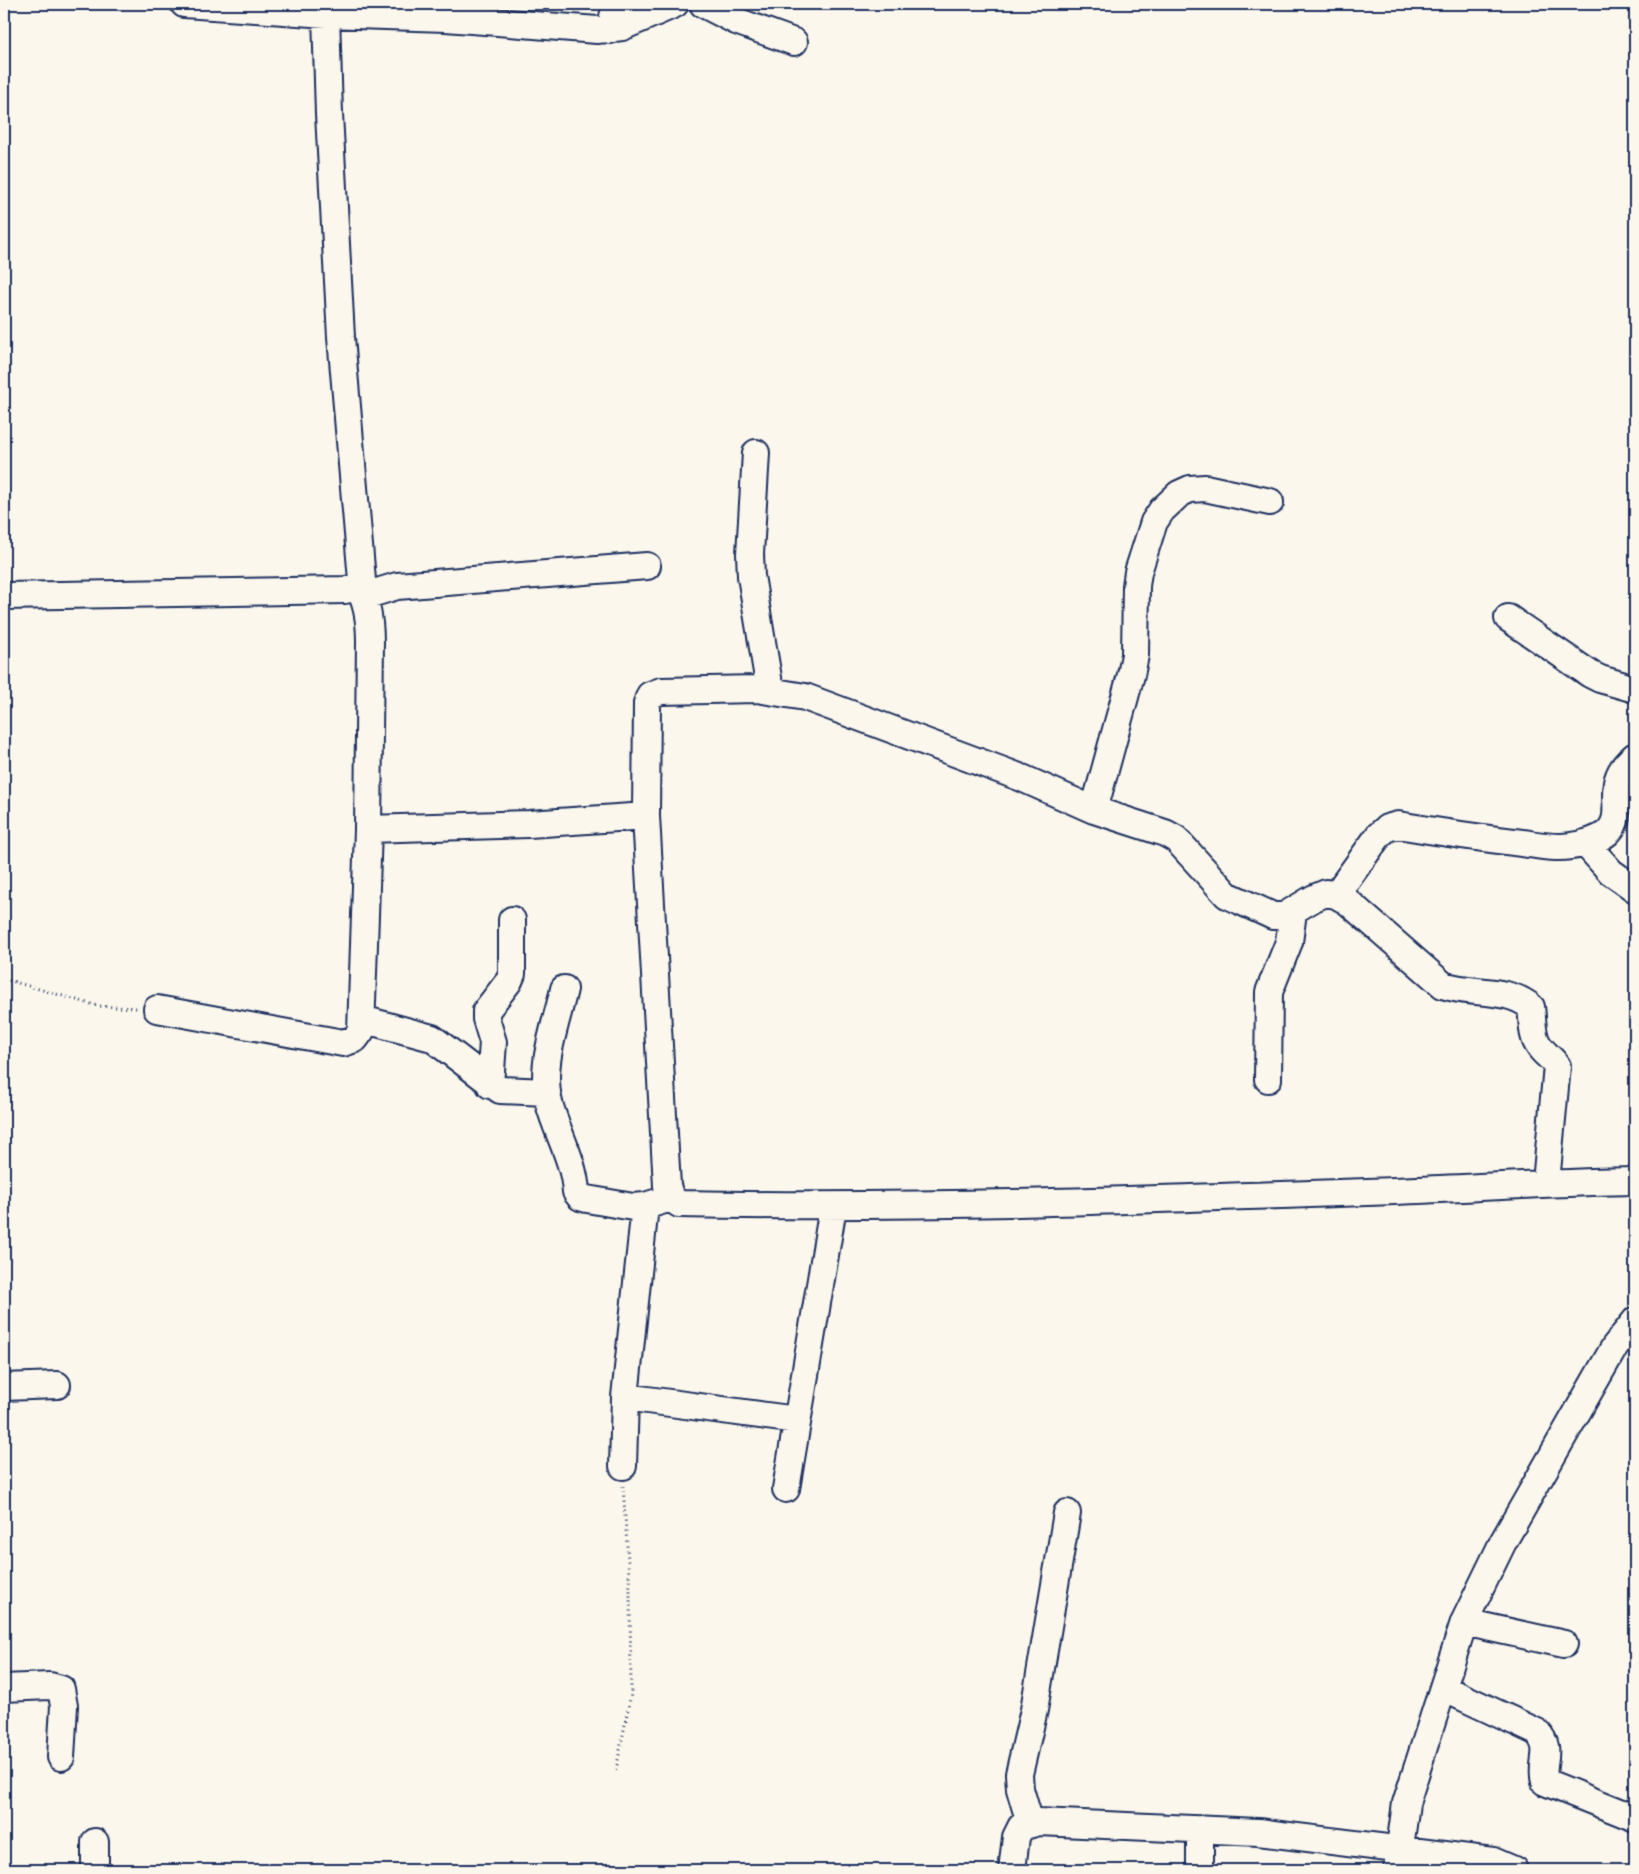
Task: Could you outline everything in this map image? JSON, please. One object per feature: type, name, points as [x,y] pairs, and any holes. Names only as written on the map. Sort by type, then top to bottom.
[{"type":"street","points":[[184,4],[326,14],[356,9],[446,18],[610,30],[675,4]]},
{"type":"street","points":[[610,30],[616,4]]},
{"type":"street","points":[[703,4],[736,21],[794,42]]},
{"type":"street","points":[[157,1009],[343,1043],[355,1039],[361,1031],[368,829],[370,625],[361,591],[362,565],[341,337],[329,114],[326,14]]},
{"type":"street","points":[[756,454],[750,554],[751,576],[770,690]]},
{"type":"street","points":[[1094,810],[1131,675],[1135,655],[1136,586],[1154,522],[1162,510],[1179,494],[1190,489],[1206,488],[1270,502]]},
{"type":"street","points":[[4,596],[361,591],[397,586],[647,566]]},
{"type":"street","points":[[1508,618],[1590,674],[1600,679],[1635,688]]},
{"type":"street","points":[[1546,1182],[1558,1066],[1534,1038],[1530,1007],[1522,1000],[1511,996],[1454,989],[1443,985],[1347,901],[1336,895],[1326,893],[1284,916],[1273,916],[1238,902],[1227,895],[1176,839],[1094,810],[1004,771],[805,697],[770,690],[661,691],[650,695],[647,703],[646,816],[667,1186],[671,1198],[680,1204],[833,1206],[1412,1190],[1546,1182],[1635,1181]]},
{"type":"street","points":[[1336,895],[1379,835],[1387,828],[1398,825],[1475,838],[1552,847],[1570,847],[1585,843],[1609,832],[1615,813],[1616,782],[1620,770],[1635,756]]},
{"type":"street","points":[[368,829],[529,824],[646,816]]},
{"type":"street","points":[[1585,843],[1610,872],[1635,889]]},
{"type":"street","points":[[1268,1079],[1269,992],[1289,942],[1293,912]]},
{"type":"street","points":[[490,1085],[493,1042],[486,1019],[486,1011],[509,981],[512,974],[512,920]]},
{"type":"street","points":[[564,989],[547,1062],[547,1092],[568,1151],[576,1192],[580,1197],[633,1206],[645,1206],[671,1198]]},
{"type":"street","points":[[362,1019],[432,1038],[490,1085],[500,1090],[510,1092],[547,1092]]},
{"type":"street","points":[[623,1466],[625,1397],[645,1206]]},
{"type":"street","points":[[786,1489],[833,1206]]},
{"type":"street","points":[[1398,1859],[1406,1804],[1464,1622],[1508,1534],[1615,1346],[1635,1322]]},
{"type":"street","points":[[4,1387],[58,1385]]},
{"type":"street","points":[[625,1397],[797,1420]]},
{"type":"street","points":[[1030,1823],[1020,1789],[1019,1774],[1034,1710],[1067,1513]]},
{"type":"street","points":[[1464,1622],[1564,1644]]},
{"type":"street","points":[[4,1688],[50,1686],[61,1689],[64,1706],[61,1757]]},
{"type":"street","points":[[1443,1688],[1537,1732],[1544,1739],[1546,1747],[1543,1775],[1545,1782],[1635,1818]]},
{"type":"street","points":[[1012,1870],[1016,1837],[1021,1827],[1030,1823],[1258,1832],[1398,1859],[1493,1861],[1514,1870]]},
{"type":"street","points":[[1200,1829],[1200,1870]]},
{"type":"street","points":[[95,1842],[95,1870]]},
{"type":"path","points":[[4,979],[98,1006],[157,1009]]},
{"type":"path","points":[[616,1770],[631,1694],[631,1599],[623,1466]]}]
